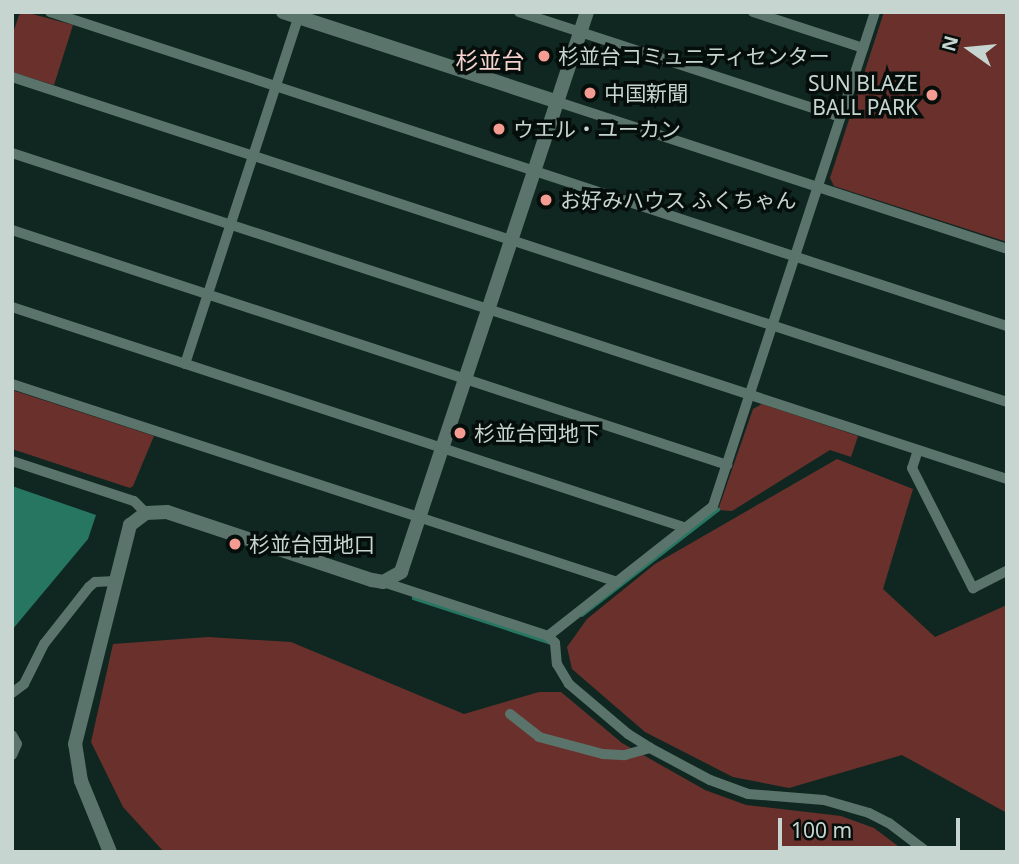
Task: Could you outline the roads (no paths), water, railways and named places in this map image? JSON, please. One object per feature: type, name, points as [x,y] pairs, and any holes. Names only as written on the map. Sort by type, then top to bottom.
[{"type":"street","points":[[50,12],[1007,326]]},
{"type":"street","points":[[283,12],[299,15],[1007,249]]},
{"type":"street","points":[[519,12],[840,117]]},
{"type":"street","points":[[383,582],[401,572],[421,518],[587,12]]},
{"type":"street","points":[[753,12],[863,48]]},
{"type":"street","points":[[548,636],[713,506],[874,12]]},
{"type":"street","points":[[185,364],[299,15]]},
{"type":"street","points":[[12,77],[1007,402]]},
{"type":"street","points":[[12,153],[1007,479]]},
{"type":"street","points":[[12,230],[727,464]]},
{"type":"street","points":[[12,307],[686,528]]},
{"type":"street","points":[[12,384],[617,582]]},
{"type":"street","points":[[918,450],[912,468],[973,588],[1007,571]]},
{"type":"street","points":[[12,461],[134,501],[146,513]]},
{"type":"street","points":[[110,852],[81,781],[75,744],[130,525],[146,513],[167,512],[548,636],[555,643],[557,664],[569,684],[628,734],[650,748],[710,780],[748,794],[824,800],[869,813],[890,823],[927,852]]},
{"type":"street","points":[[12,693],[24,684],[44,644],[89,587],[96,582],[114,582]]},
{"type":"street","points":[[510,714],[540,737],[603,754],[625,755],[650,748]]},
{"type":"street","points":[[12,735],[17,744],[12,755]]},
{"type":"waterway","points":[[582,615],[718,510]]},
{"type":"waterway","points":[[414,598],[549,642]]},
{"type":"place","name":"杉並台コミュニティセンター","points":[[544,56]]},
{"type":"place","name":"中国新聞","points":[[590,93]]},
{"type":"place","name":"SUN BLAZE BALL PARK","points":[[932,95]]},
{"type":"place","name":"ウエル・ユーカン","points":[[499,129]]},
{"type":"place","name":"お好みハウス ふくちゃん","points":[[546,200]]},
{"type":"place","name":"杉並台団地下","points":[[460,433]]},
{"type":"place","name":"杉並台団地口","points":[[235,544]]},
{"type":"district","name":"杉並台","points":[[490,60]]}]
